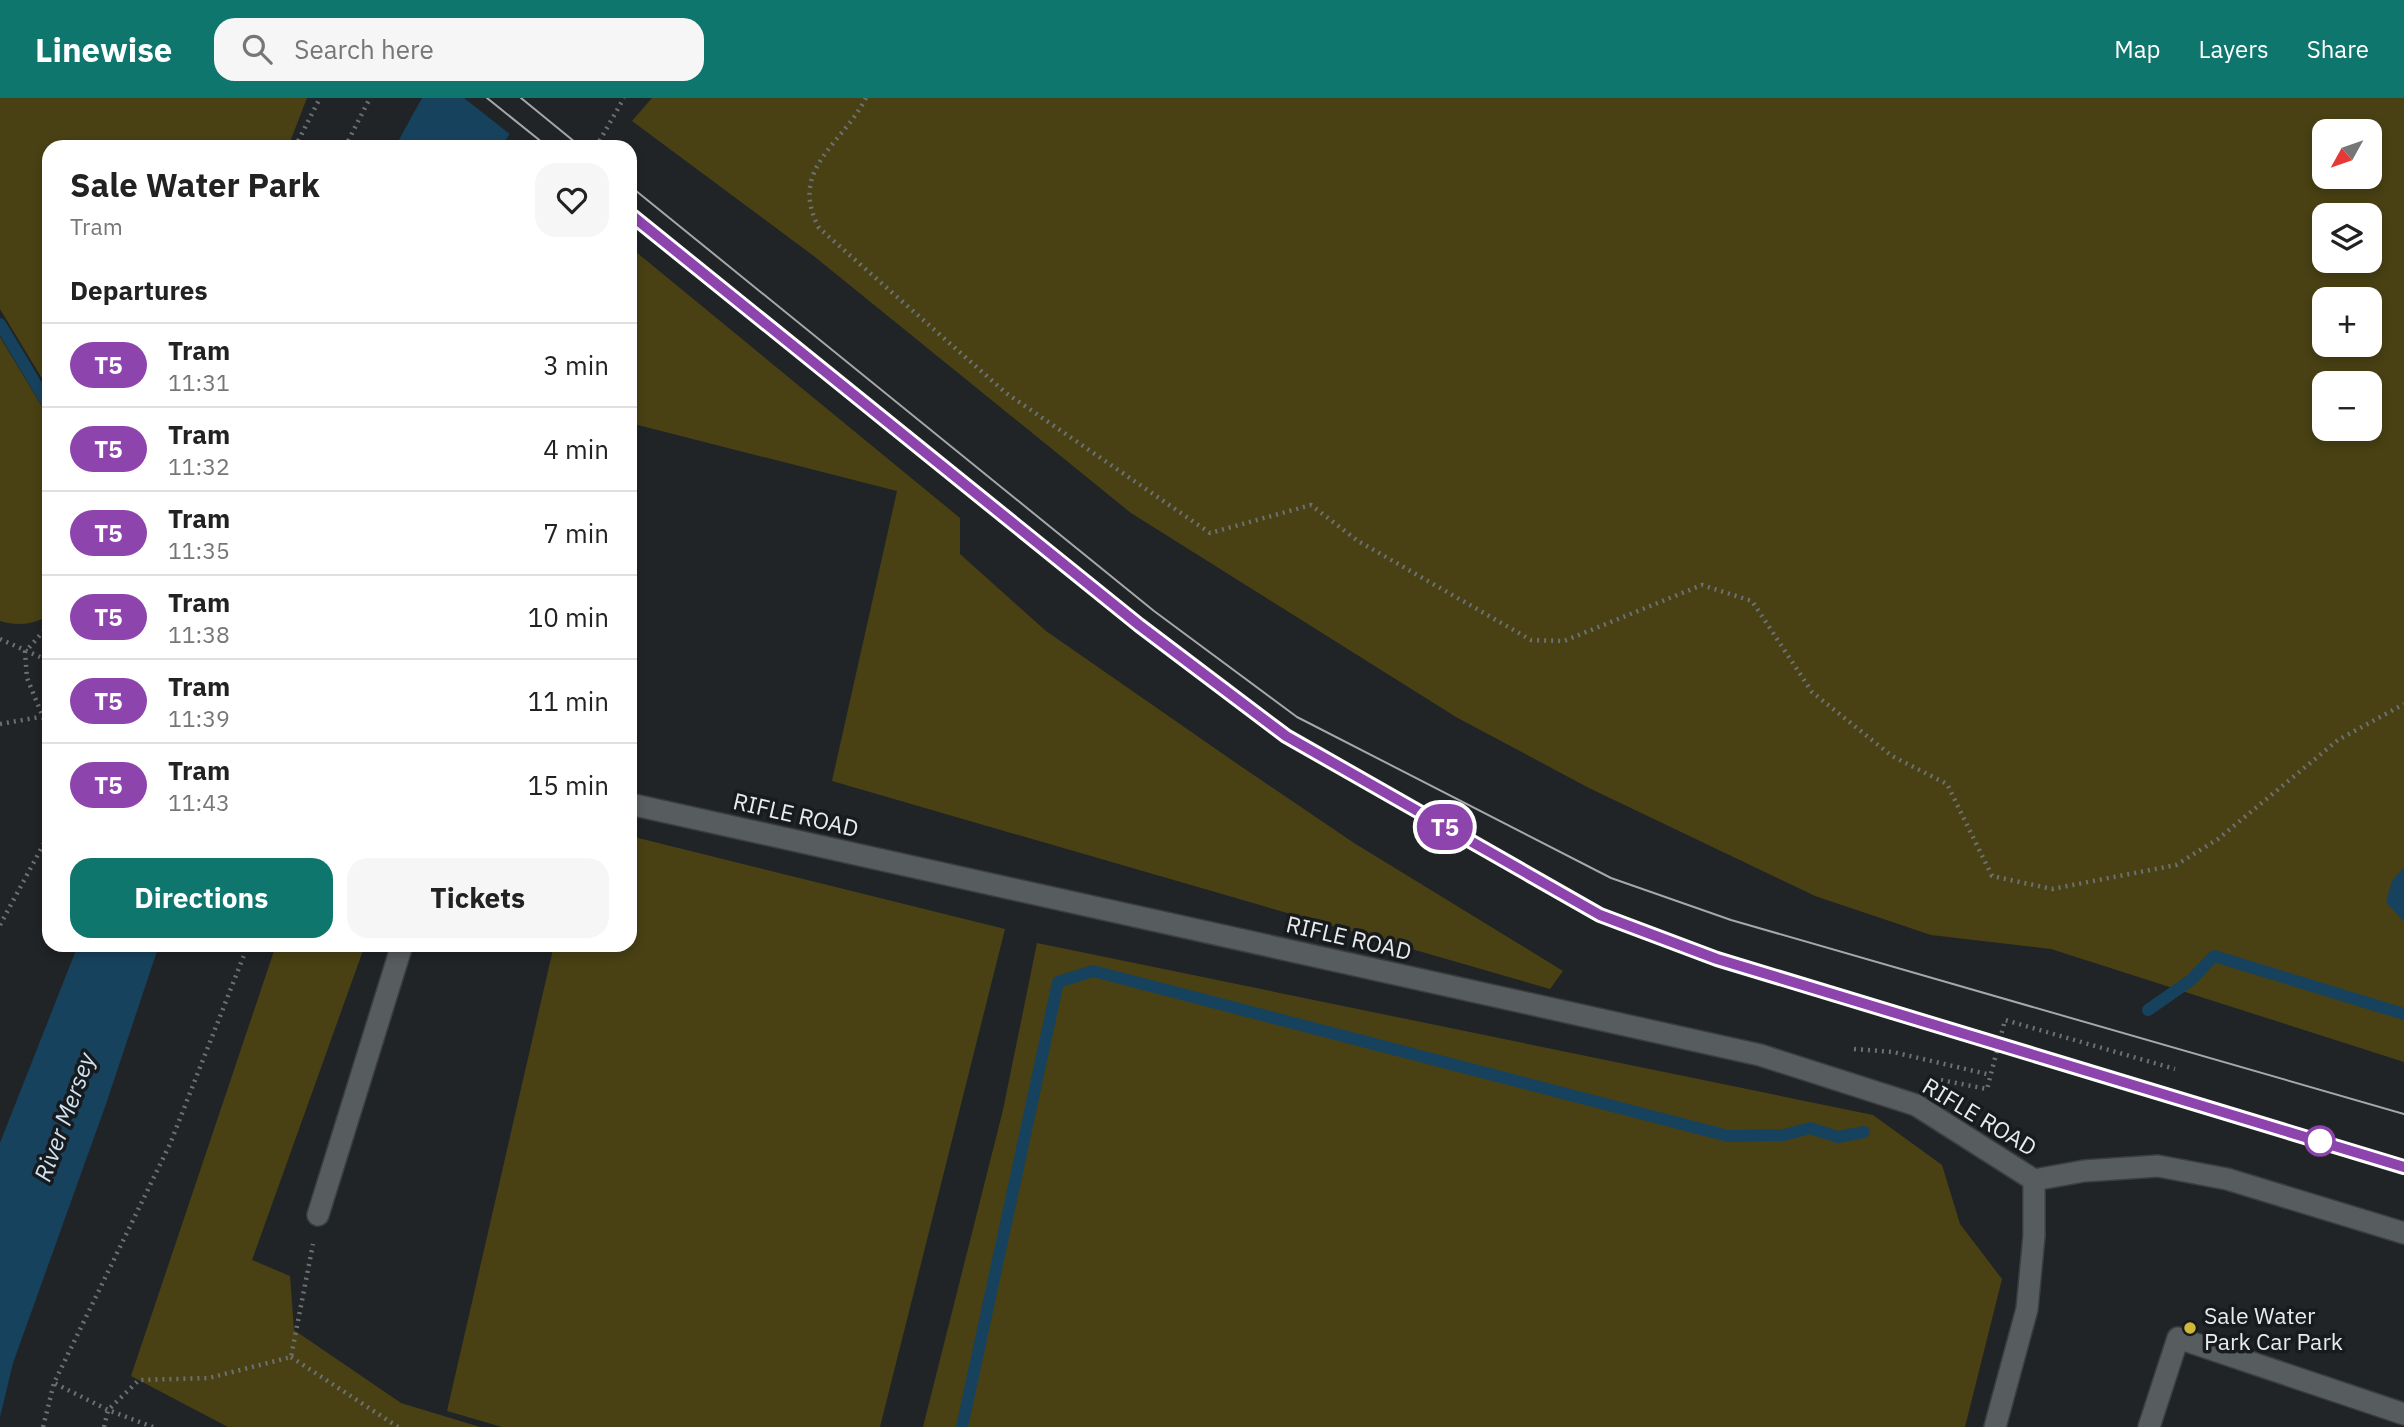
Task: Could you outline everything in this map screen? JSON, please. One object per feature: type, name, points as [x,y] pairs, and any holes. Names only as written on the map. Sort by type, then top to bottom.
[{"type":"street","name":"RIFLE ROAD","points":[[637,806],[1760,1055],[1916,1105],[2034,1180],[2084,1171],[2158,1166],[2227,1179],[2404,1233]]},
{"type":"street","points":[[318,1215],[400,952]]},
{"type":"street","name":"RIFLE ROAD","points":[[1995,1427],[2027,1310],[2034,1236],[2034,1180]]},
{"type":"street","points":[[2149,1427],[2178,1338],[2404,1414]]},
{"type":"path","points":[[299,140],[320,98]]},
{"type":"path","points":[[349,140],[370,98]]},
{"type":"path","points":[[600,140],[624,98]]},
{"type":"path","points":[[866,98],[855,119],[812,170],[809,208],[819,228],[1006,393],[1210,533],[1311,505],[1358,541],[1531,640],[1564,642],[1702,585],[1752,601],[1812,692],[1892,756],[1948,784],[1992,876],[2052,889],[2176,865],[2218,839],[2338,740],[2404,704]]},
{"type":"path","points":[[42,633],[25,652],[27,678],[42,720]]},
{"type":"path","points":[[0,639],[42,659]]},
{"type":"path","points":[[1,725],[40,717]]},
{"type":"path","points":[[0,925],[42,847]]},
{"type":"path","points":[[0,908],[4,915]]},
{"type":"path","points":[[43,1427],[54,1383],[170,1144],[245,952]]},
{"type":"path","points":[[1935,1079],[1987,1089],[2005,1020],[2175,1069]]},
{"type":"path","points":[[291,1357],[318,1215]]},
{"type":"path","points":[[104,1427],[108,1410],[138,1380],[209,1378],[291,1357],[398,1427]]},
{"type":"path","points":[[54,1383],[108,1410],[153,1427]]},
{"type":"shaded area","points":[[0,98],[307,98],[291,140],[42,140],[42,378],[0,309]]},
{"type":"shaded area","points":[[652,98],[2404,98],[2404,1062],[2051,949],[1931,935],[1815,896],[1589,788],[1456,717],[1131,513],[815,257],[632,121]]},
{"type":"shaded area","points":[[637,253],[960,518],[960,554],[1046,631],[1354,843],[1563,971],[1550,989],[832,781],[897,491],[637,425]]},
{"type":"shaded area","points":[[0,337],[42,406],[42,618],[25,624],[0,621]]},
{"type":"shaded area","points":[[637,838],[1005,929],[880,1427],[502,1427],[447,1411],[552,952],[637,952]]},
{"type":"shaded area","points":[[1037,943],[1873,1115],[1942,1165],[1960,1224],[2002,1279],[1965,1427],[923,1427],[1003,1110]]},
{"type":"shaded area","points":[[274,952],[362,952],[252,1260],[290,1276],[294,1330],[401,1403],[480,1427],[228,1427],[131,1376]]},
{"type":"water","points":[[422,98],[533,98],[506,140],[399,140]]},
{"type":"water","points":[[2404,867],[2404,922],[2386,902],[2392,881]]},
{"type":"water","name":"River Mersey","points":[[75,952],[157,952],[106,1104],[13,1363],[0,1417],[0,1143]]},
{"type":"pier","points":[[464,98],[537,98],[511,135]]},
{"type":"waterway","points":[[0,324],[42,394]]},
{"type":"waterway","points":[[2148,1010],[2191,980],[2214,956],[2404,1014]]},
{"type":"waterway","points":[[962,1427],[1058,982],[1093,971],[1728,1136],[1784,1135],[1810,1128],[1838,1137],[1864,1132]]},
{"type":"tram line","points":[[487,98],[539,140]]},
{"type":"tram line","points":[[521,98],[572,140]]},
{"type":"tram line","points":[[637,192],[1154,611],[1297,717],[1611,878],[1731,920],[2404,1114]]},
{"type":"tram line","points":[[637,220],[1139,625],[1286,736],[1600,915],[1717,959],[2404,1167]]},
{"type":"tram line","name":"T5","points":[[637,220],[1139,625],[1286,736],[1600,915],[1717,959],[2404,1167]]},
{"type":"place","name":"Sale Water Park Car Park","points":[[2190,1328]]}]
